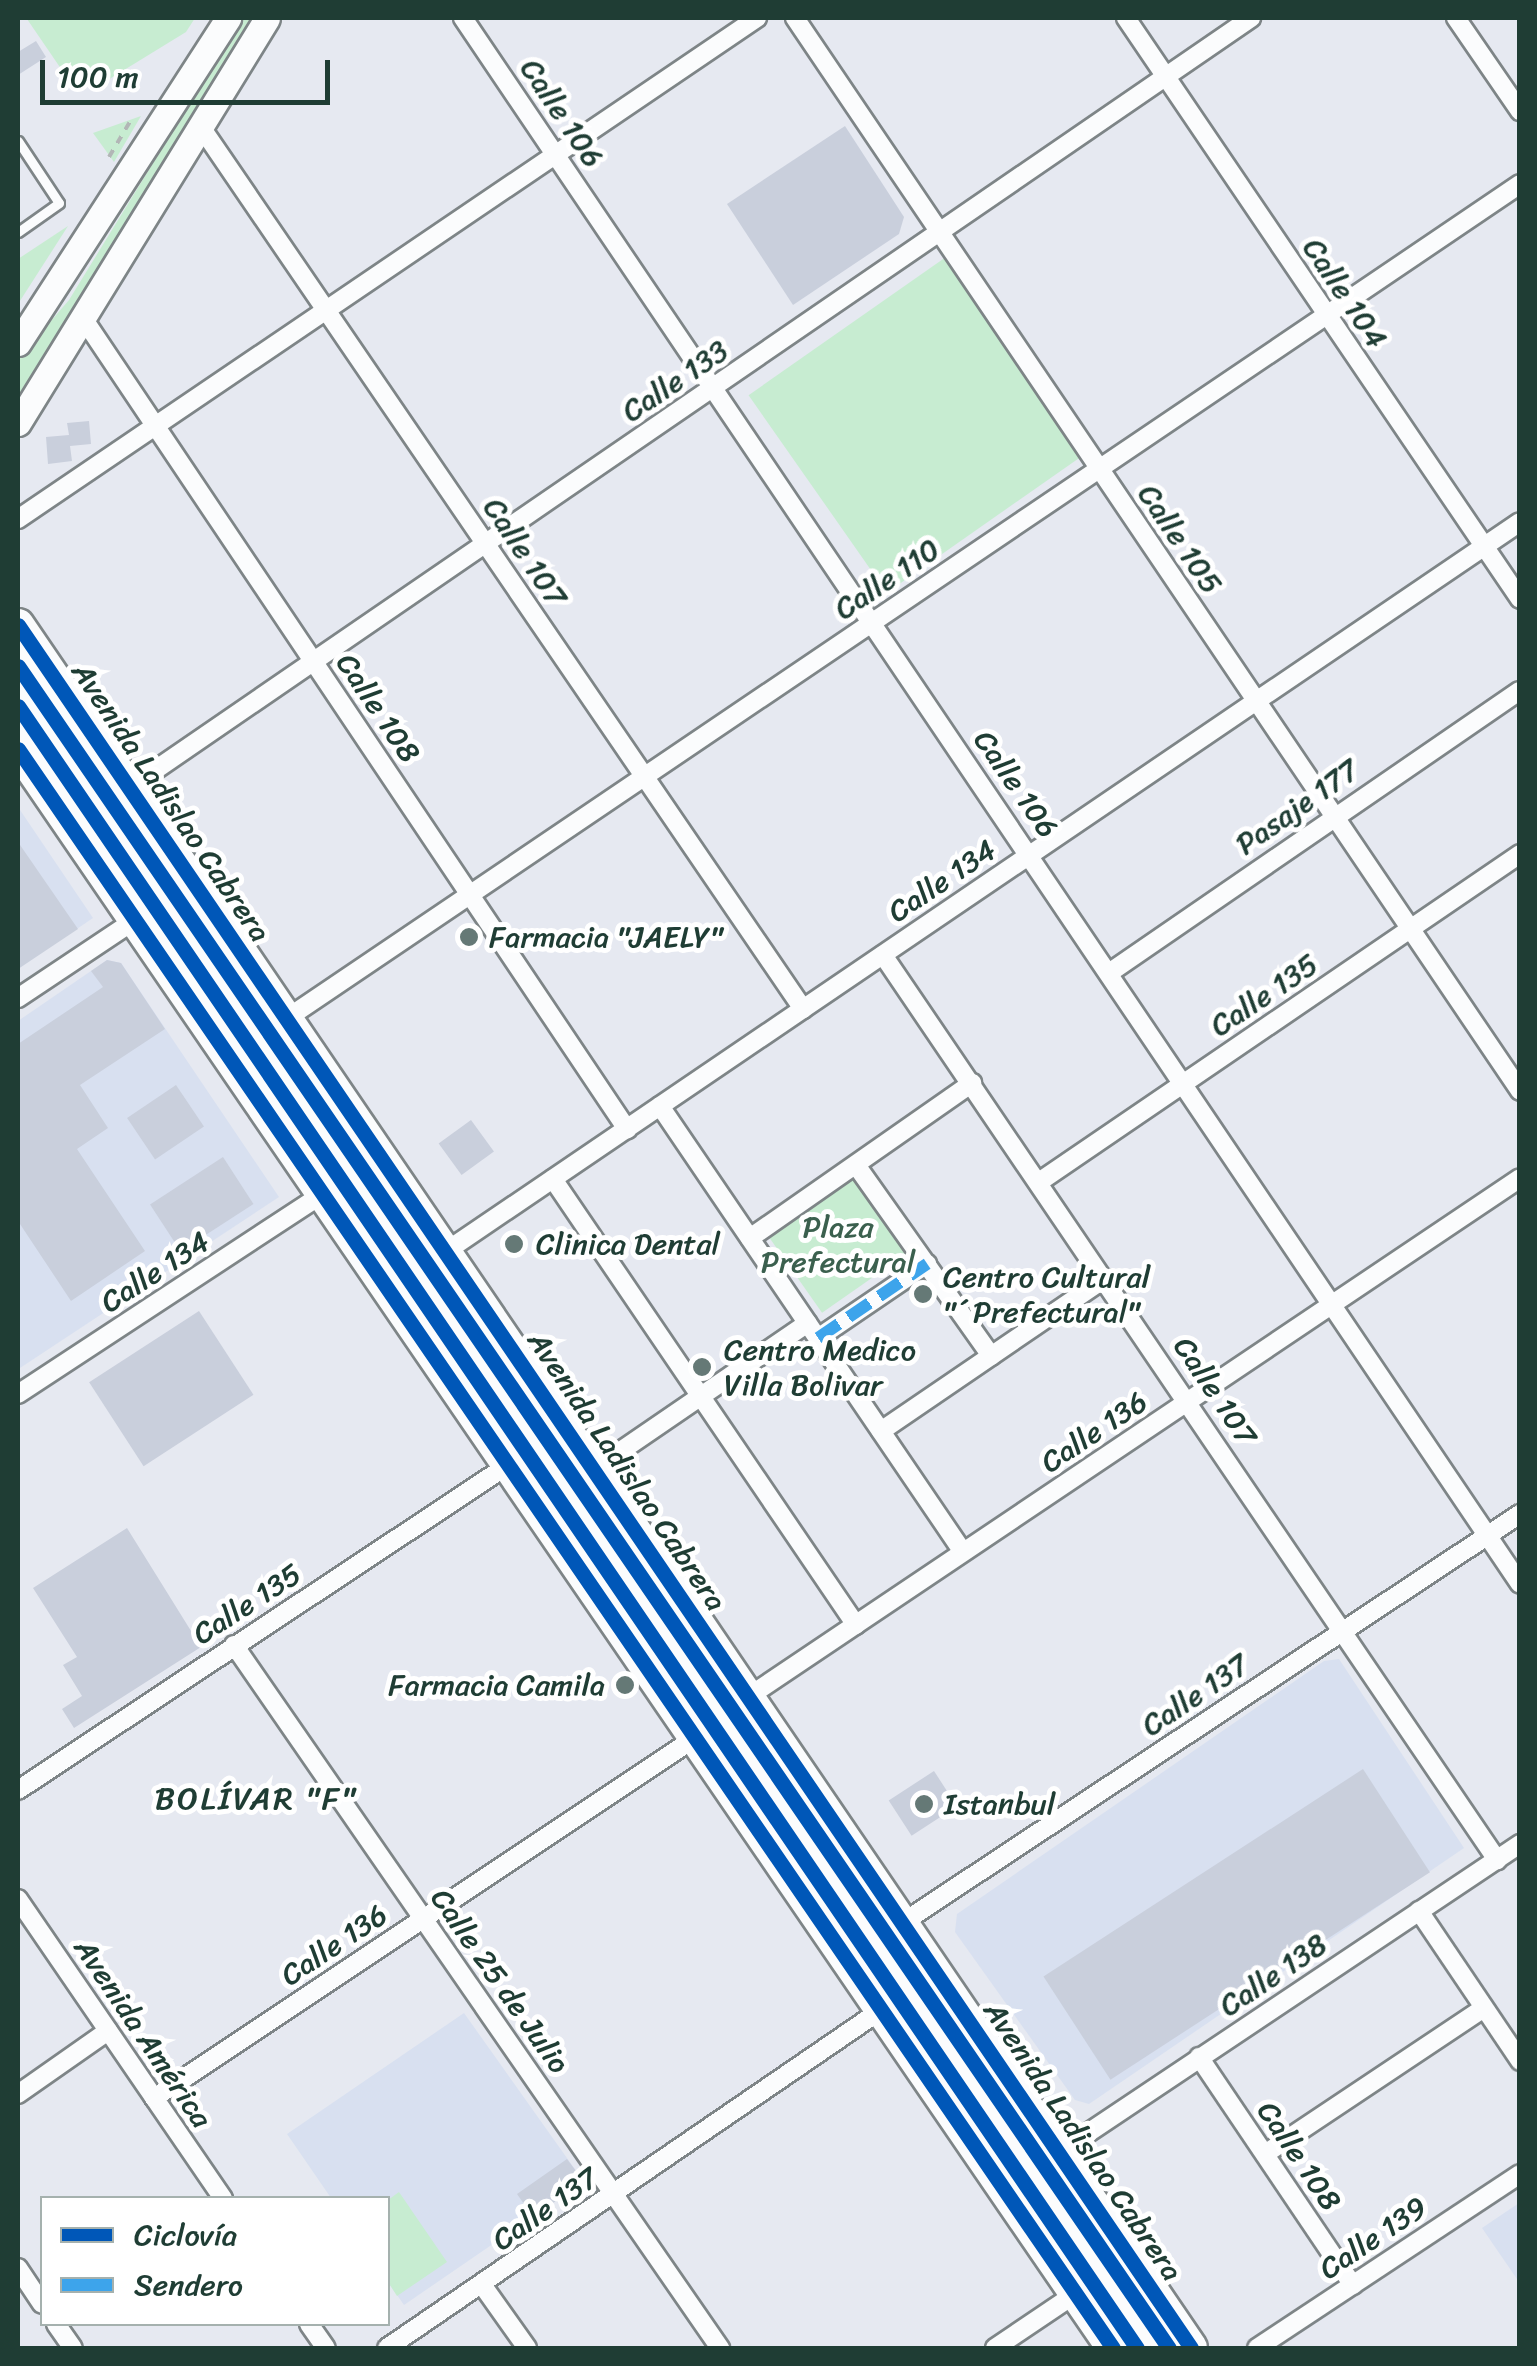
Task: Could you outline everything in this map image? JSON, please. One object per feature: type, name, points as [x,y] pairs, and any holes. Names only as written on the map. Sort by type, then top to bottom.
[{"type":"highway","name":"Avenida Ladislao Cabrera","points":[[18,625],[1191,2348]]},
{"type":"highway","points":[[18,749],[1113,2348]]},
{"type":"main road","points":[[18,343],[228,18]]},
{"type":"main road","points":[[18,423],[267,18]]},
{"type":"main road","points":[[200,63],[229,81]]},
{"type":"main road","name":"Avenida Ladislao Cabrera","points":[[18,666],[1169,2348]]},
{"type":"main road","points":[[18,706],[1137,2348]]},
{"type":"street","name":"Calle 106","points":[[463,18],[1032,854],[1182,1084],[1520,1584]]},
{"type":"street","points":[[18,519],[757,18]]},
{"type":"street","name":"Calle 105","points":[[795,18],[1520,1091]]},
{"type":"street","name":"Calle 104","points":[[1126,18],[1520,599]]},
{"type":"street","name":"Calle 133","points":[[129,788],[1251,18]]},
{"type":"street","points":[[1456,18],[1520,111]]},
{"type":"street","name":"Calle 107","points":[[200,127],[803,1009]]},
{"type":"street","name":"Calle 110","points":[[286,1019],[1520,184]]},
{"type":"street","name":"Calle 108","points":[[83,318],[626,1129]]},
{"type":"street","name":"Calle 134","points":[[445,1252],[1520,522]]},
{"type":"street","name":"Pasaje 177","points":[[1110,973],[1333,815],[1520,690]]},
{"type":"street","name":"Calle 135","points":[[1039,1182],[1520,854]]},
{"type":"street","points":[[18,998],[135,920]]},
{"type":"street","name":"Calle 107","points":[[883,955],[1189,1400],[1340,1632],[1496,1860]]},
{"type":"street","points":[[750,1238],[972,1083]]},
{"type":"street","points":[[660,1106],[963,1552]]},
{"type":"street","points":[[856,1165],[992,1356]]},
{"type":"street","name":"Calle 136","points":[[748,1698],[1520,1178]]},
{"type":"street","points":[[553,1179],[856,1625]]},
{"type":"street","name":"Calle 134","points":[[18,1394],[322,1194]]},
{"type":"street","points":[[593,1470],[702,1395],[926,1264]]},
{"type":"street","points":[[881,1432],[1105,1278]]},
{"type":"street","name":"Calle 135","points":[[18,1790],[508,1465]]},
{"type":"street","name":"Calle 137","points":[[902,1923],[1520,1514]]},
{"type":"street","name":"Calle 25 de Julio","points":[[234,1645],[720,2348]]},
{"type":"street","name":"Calle 136","points":[[154,2098],[695,1738]]},
{"type":"street","name":"Calle 138","points":[[1058,2153],[1520,1844]]},
{"type":"street","name":"Avenida América","points":[[18,1899],[24,1921],[108,2030],[222,2196]]},
{"type":"street","points":[[1419,1911],[1520,2061]]},
{"type":"street","points":[[1265,2154],[1484,2008]]},
{"type":"street","name":"Calle 137","points":[[388,2348],[484,2286],[882,2010]]},
{"type":"street","points":[[18,2094],[108,2030]]},
{"type":"street","name":"Calle 108","points":[[1200,2057],[1353,2285]]},
{"type":"street","name":"Calle 139","points":[[1258,2348],[1520,2174]]},
{"type":"street","points":[[18,2268],[40,2301]]},
{"type":"street","points":[[484,2286],[527,2348]]},
{"type":"street","points":[[995,2348],[1076,2294]]},
{"type":"street","points":[[57,2326],[73,2348]]},
{"type":"street","points":[[310,2326],[324,2348]]},
{"type":"lane","points":[[18,142],[60,203],[18,232]]},
{"type":"path","points":[[109,156],[131,120]]},
{"type":"shaded area","points":[[18,807],[93,918],[18,969]]},
{"type":"shaded area","points":[[107,960],[121,963],[279,1197],[20,1368],[18,1021]]},
{"type":"shaded area","points":[[1339,1659],[1464,1848],[1089,2104],[1075,2100],[955,1932],[957,1914],[1324,1661]]},
{"type":"shaded area","points":[[464,2013],[579,2175],[576,2187],[404,2305],[390,2285],[390,2196],[330,2196],[287,2134]]},
{"type":"shaded area","points":[[1519,2203],[1519,2282],[1482,2228]]},
{"type":"green space","points":[[195,18],[186,32],[98,86],[68,79],[27,19]]},
{"type":"green space","points":[[242,18],[255,18],[18,398],[18,359],[69,300]]},
{"type":"green space","points":[[141,116],[114,162],[93,133]]},
{"type":"green space","points":[[68,226],[18,304],[18,259]]},
{"type":"green space","points":[[946,257],[1084,454],[887,593],[749,395]]},
{"type":"green space","name":"Plaza Prefectural","points":[[853,1174],[908,1253],[822,1313],[767,1234]]},
{"type":"green space","points":[[399,2192],[447,2262],[397,2296],[390,2285],[390,2199]]},
{"type":"building","points":[[36,41],[46,57],[18,75],[18,52]]},
{"type":"building","points":[[845,126],[904,217],[899,234],[793,305],[727,204]]},
{"type":"building","points":[[89,421],[91,444],[70,446],[72,461],[48,464],[46,437],[69,435],[67,423]]},
{"type":"building","points":[[18,842],[78,929],[18,969]]},
{"type":"building","points":[[107,960],[121,963],[165,1029],[80,1085],[108,1128],[77,1149],[145,1251],[71,1301],[18,1221],[18,1044],[103,987],[91,971]]},
{"type":"building","points":[[176,1085],[204,1126],[155,1159],[127,1118]]},
{"type":"building","points":[[471,1120],[494,1152],[462,1175],[439,1144]]},
{"type":"building","points":[[223,1157],[253,1204],[181,1251],[150,1204]]},
{"type":"building","points":[[199,1311],[253,1395],[144,1466],[89,1382]]},
{"type":"building","points":[[127,1528],[201,1647],[74,1728],[62,1709],[82,1696],[63,1665],[77,1657],[33,1588]]},
{"type":"building","points":[[1363,1769],[1430,1872],[1110,2080],[1043,1977]]},
{"type":"building","name":"Istanbul","points":[[934,1771],[957,1806],[912,1836],[889,1800]]},
{"type":"building","points":[[567,2159],[579,2175],[576,2187],[533,2217],[517,2194]]},
{"type":"marked path","points":[[818,1338],[927,1264]]},
{"type":"cycle path","points":[[18,625],[1191,2348]]},
{"type":"cycle path","points":[[18,666],[1169,2348]]},
{"type":"cycle path","points":[[18,706],[1137,2348]]},
{"type":"cycle path","points":[[18,749],[1113,2348]]},
{"type":"place","name":"Farmacia \"JAELY\"","points":[[469,937]]},
{"type":"place","name":"Clinica Dental","points":[[514,1244]]},
{"type":"place","name":"Centro Cultural \"´Prefectural\"","points":[[923,1294]]},
{"type":"place","name":"Centro Medico Villa Bolivar","points":[[702,1367]]},
{"type":"place","name":"Farmacia Camila","points":[[625,1685]]},
{"type":"place","name":"Istanbul","points":[[924,1804]]},
{"type":"district","name":"BOLÍVAR \"F\"","points":[[256,1799]]}]
